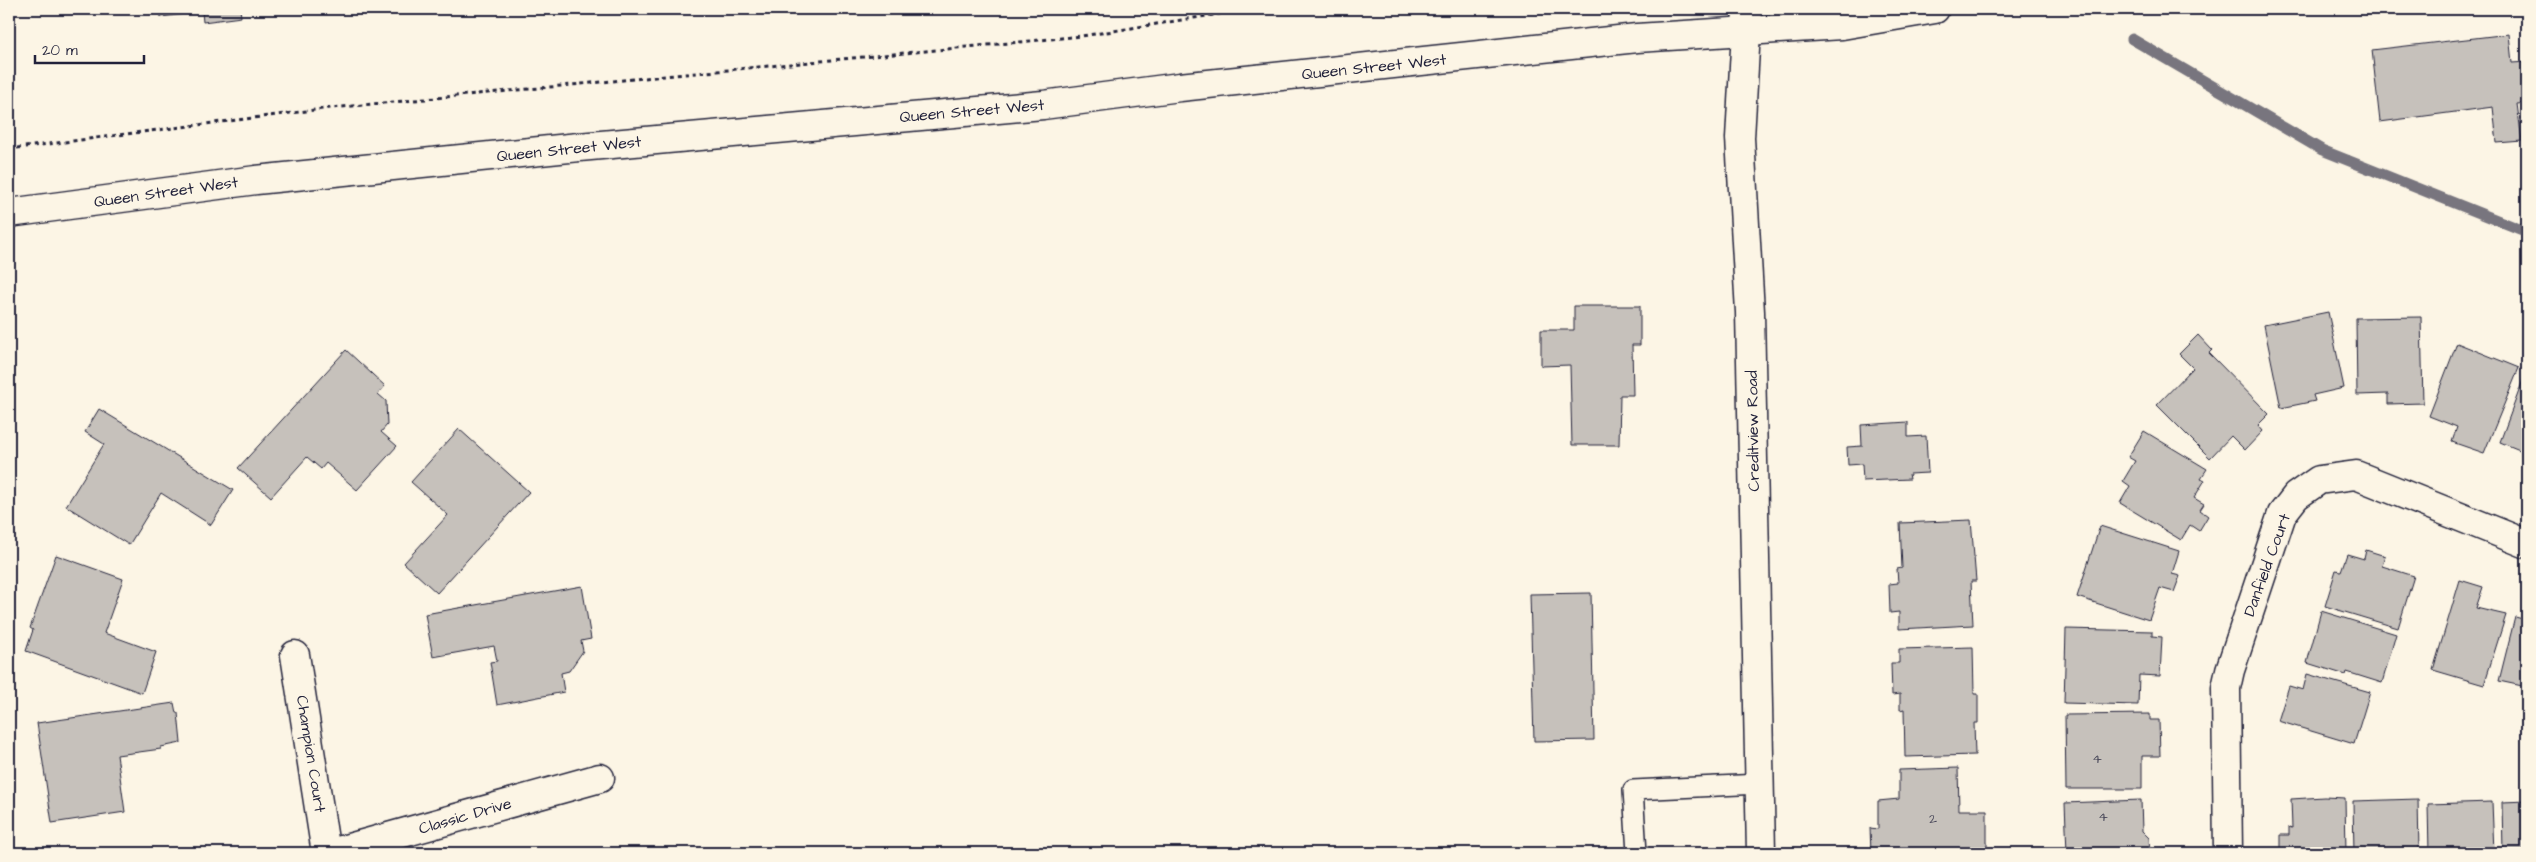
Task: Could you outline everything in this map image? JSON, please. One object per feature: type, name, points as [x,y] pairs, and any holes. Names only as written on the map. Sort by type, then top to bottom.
[{"type":"street","name":"Queen Street West","points":[[9,213],[256,180],[670,139],[1043,105],[1180,87],[1637,38],[1747,20],[1842,25],[1935,9]]},
{"type":"street","name":"Creditview Road","points":[[1747,20],[1740,138],[1750,312],[1761,853]]},
{"type":"street","name":"Danfield Court","points":[[2228,853],[2226,688],[2230,670],[2282,514],[2296,496],[2319,480],[2356,475],[2527,544]]},
{"type":"street","name":"Champion Court","points":[[295,655],[326,853]]},
{"type":"street","name":"Classic Drive","points":[[332,853],[600,778]]},
{"type":"lane","points":[[1637,853],[1633,790],[1760,784]]},
{"type":"path","points":[[9,149],[331,108],[1082,36],[1250,9]]},
{"type":"building","points":[[160,9],[240,9],[241,17],[203,22],[202,12],[161,17]]},
{"type":"building","points":[[2509,34],[2512,63],[2527,62],[2527,103],[2517,104],[2522,141],[2497,143],[2493,107],[2380,122],[2372,50]]},
{"type":"building","points":[[1574,306],[1640,306],[1640,345],[1632,345],[1633,395],[1620,395],[1619,445],[1572,445],[1570,365],[1541,366],[1541,330],[1574,330]]},
{"type":"building","points":[[2328,312],[2344,388],[2313,395],[2315,401],[2281,408],[2264,325]]},
{"type":"building","points":[[2421,317],[2423,403],[2388,404],[2388,394],[2357,395],[2356,318]]},
{"type":"building","points":[[2198,335],[2212,350],[2209,353],[2269,414],[2258,425],[2263,431],[2245,450],[2231,436],[2210,458],[2157,405],[2193,368],[2179,354]]},
{"type":"building","points":[[2457,343],[2519,368],[2484,453],[2452,442],[2457,427],[2429,416]]},
{"type":"building","points":[[346,350],[385,386],[378,394],[386,401],[387,425],[381,432],[397,446],[357,490],[326,463],[321,469],[307,457],[271,497],[238,468]]},
{"type":"building","points":[[2527,373],[2527,453],[2500,442]]},
{"type":"building","points":[[99,409],[233,490],[211,525],[161,493],[129,545],[66,506],[104,444],[85,432]]},
{"type":"building","points":[[1908,422],[1908,437],[1926,436],[1928,473],[1909,474],[1910,479],[1863,481],[1862,464],[1848,465],[1847,447],[1862,446],[1861,425]]},
{"type":"building","points":[[459,429],[529,492],[437,593],[404,563],[448,515],[411,482]]},
{"type":"building","points":[[2144,431],[2207,469],[2201,478],[2205,480],[2194,498],[2204,504],[2200,510],[2208,516],[2199,531],[2190,525],[2181,540],[2120,503],[2130,486],[2123,481],[2135,461],[2128,457]]},
{"type":"building","points":[[1971,520],[1976,581],[1971,581],[1973,625],[1899,629],[1899,612],[1890,613],[1889,584],[1898,583],[1897,569],[1902,568],[1900,523]]},
{"type":"building","points":[[2100,526],[2179,551],[2172,574],[2180,576],[2174,592],[2160,588],[2149,620],[2077,597]]},
{"type":"building","points":[[2366,550],[2385,556],[2382,566],[2414,576],[2398,628],[2325,606],[2336,570],[2341,571],[2347,554],[2364,559]]},
{"type":"building","points":[[56,555],[123,579],[104,633],[156,652],[142,693],[26,651],[33,630],[30,628]]},
{"type":"building","points":[[2460,580],[2483,587],[2476,608],[2506,615],[2484,685],[2433,670]]},
{"type":"building","points":[[582,586],[591,639],[581,641],[583,651],[569,671],[561,673],[564,692],[497,705],[490,662],[497,661],[494,646],[433,657],[425,614]]},
{"type":"building","points":[[1591,593],[1594,740],[1534,741],[1530,594]]},
{"type":"building","points":[[2321,611],[2396,634],[2382,683],[2347,672],[2346,675],[2307,663]]},
{"type":"building","points":[[2515,617],[2527,620],[2527,687],[2499,681]]},
{"type":"building","points":[[2066,629],[2152,631],[2152,636],[2162,637],[2160,676],[2139,675],[2138,705],[2064,703]]},
{"type":"building","points":[[1973,647],[1974,694],[1978,694],[1978,723],[1974,723],[1975,755],[1905,757],[1904,709],[1900,710],[1900,694],[1892,695],[1891,663],[1899,663],[1899,649]]},
{"type":"building","points":[[2307,674],[2370,692],[2354,744],[2278,721],[2289,686],[2303,690]]},
{"type":"building","points":[[174,703],[176,713],[178,713],[181,743],[161,747],[161,749],[117,755],[125,812],[52,823],[37,723]]},
{"type":"building","points":[[2150,714],[2150,720],[2159,720],[2160,756],[2142,756],[2142,789],[2066,789],[2065,715]]},
{"type":"building","points":[[1958,768],[1959,810],[1987,810],[1987,850],[1972,850],[1972,853],[1871,853],[1870,828],[1878,829],[1878,801],[1899,799],[1899,770]]},
{"type":"building","points":[[2345,798],[2346,853],[2280,853],[2280,835],[2289,835],[2289,827],[2292,828],[2291,799]]},
{"type":"building","points":[[2418,799],[2419,853],[2354,853],[2353,801]]},
{"type":"building","points":[[2141,800],[2142,831],[2149,838],[2150,853],[2067,853],[2065,803]]},
{"type":"building","points":[[2527,801],[2527,853],[2503,853],[2502,802]]},
{"type":"building","points":[[2492,802],[2494,853],[2429,853],[2428,804]]},
{"type":"waterway","points":[[2132,39],[2322,150],[2527,232]]}]
